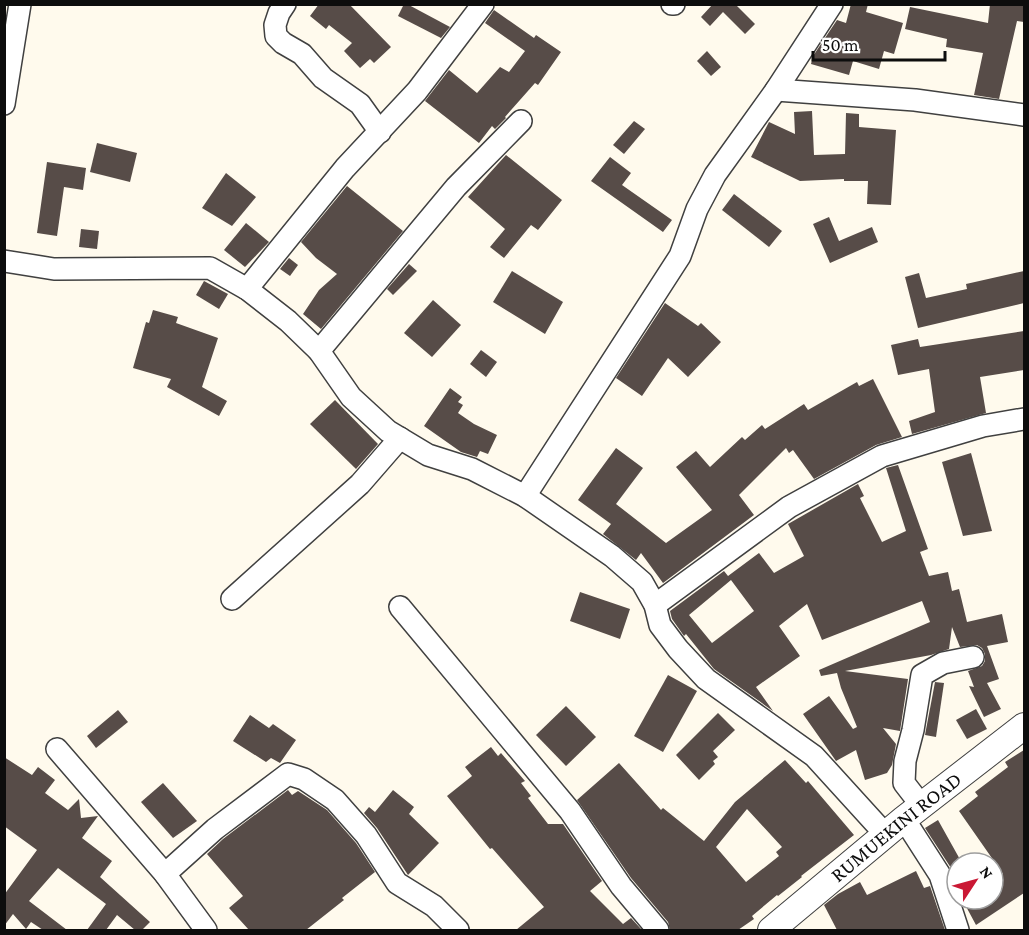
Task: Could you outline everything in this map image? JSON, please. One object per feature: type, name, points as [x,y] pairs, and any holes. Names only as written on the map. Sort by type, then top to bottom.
[{"type":"street","points":[[4,104],[20,4]]},
{"type":"street","points":[[285,4],[275,25],[276,36],[302,54],[323,78],[360,104],[380,132]]},
{"type":"street","points":[[247,289],[345,168],[417,92],[483,4]]},
{"type":"street","points":[[525,496],[680,256],[697,209],[716,175],[776,90],[832,4]]},
{"type":"street","points":[[776,90],[915,100],[1024,115]]},
{"type":"street","points":[[319,351],[456,187],[521,121]]},
{"type":"street","points":[[4,261],[54,269],[210,268],[247,289],[288,321],[319,351],[351,397],[388,431],[428,455],[472,469],[525,496],[620,562],[642,582],[655,605],[660,625],[678,650],[706,679],[903,819],[940,875],[958,930]]},
{"type":"street","points":[[655,605],[789,507],[882,456],[983,426],[1024,419]]},
{"type":"street","points":[[232,599],[360,484],[400,438]]},
{"type":"street","points":[[399,607],[570,811],[621,886],[658,930]]},
{"type":"street","points":[[903,819],[905,761],[913,730],[922,675],[943,663],[973,657]]},
{"type":"street","name":"RUMUEKINI ROAD","points":[[771,930],[903,819],[1024,726]]},
{"type":"street","points":[[57,749],[165,874],[206,930]]},
{"type":"street","points":[[165,874],[215,829],[288,774],[304,779],[335,800],[371,843],[397,883],[434,906],[458,930]]},
{"type":"building","points":[[319,4],[349,4],[391,47],[374,63],[370,59],[360,68],[344,51],[352,43],[329,25],[326,29],[310,16]]},
{"type":"building","points":[[404,4],[450,27],[441,38],[398,16]]},
{"type":"building","points":[[713,4],[735,4],[755,24],[745,34],[723,12],[710,26],[701,17]]},
{"type":"building","points":[[851,4],[868,4],[866,12],[903,23],[894,54],[884,51],[879,69],[853,61],[849,75],[811,64],[813,56],[837,20],[846,23]]},
{"type":"building","points":[[990,4],[1024,4],[1024,22],[1017,21],[999,99],[974,95],[983,53],[946,47],[947,39],[905,29],[910,7],[988,23]]},
{"type":"building","points":[[494,10],[534,38],[536,35],[561,52],[538,85],[535,83],[506,118],[495,129],[492,126],[479,143],[425,101],[449,70],[477,93],[500,67],[509,72],[525,51],[485,23]]},
{"type":"building","points":[[707,51],[721,67],[711,76],[697,61]]},
{"type":"building","points":[[812,111],[814,155],[845,154],[846,113],[859,114],[859,127],[896,130],[891,205],[867,204],[868,181],[844,181],[844,179],[800,181],[751,157],[769,122],[795,134],[794,112]]},
{"type":"building","points":[[634,121],[645,129],[624,154],[613,145]]},
{"type":"building","points":[[97,143],[137,153],[130,182],[90,172]]},
{"type":"building","points":[[506,155],[562,200],[538,230],[531,225],[504,258],[490,247],[505,229],[468,197]]},
{"type":"building","points":[[610,157],[631,173],[622,185],[672,220],[663,232],[591,181]]},
{"type":"building","points":[[47,162],[86,168],[83,190],[64,187],[57,236],[37,233]]},
{"type":"building","points":[[226,173],[256,197],[232,226],[202,208]]},
{"type":"building","points":[[347,186],[403,231],[321,329],[303,314],[319,290],[337,274],[316,258],[301,242]]},
{"type":"building","points":[[734,194],[782,231],[769,247],[722,210]]},
{"type":"building","points":[[829,217],[839,241],[872,227],[878,242],[830,263],[813,224]]},
{"type":"building","points":[[246,223],[269,242],[245,267],[224,250]]},
{"type":"building","points":[[81,229],[99,231],[97,249],[79,247]]},
{"type":"building","points":[[289,258],[298,265],[290,276],[280,269]]},
{"type":"building","points":[[409,264],[417,271],[393,295],[387,289]]},
{"type":"building","points":[[512,271],[563,302],[545,334],[493,302]]},
{"type":"building","points":[[1024,271],[1024,303],[918,328],[905,277],[919,273],[926,298],[967,289],[966,284]]},
{"type":"building","points":[[204,281],[228,294],[219,309],[196,295]]},
{"type":"building","points":[[433,300],[461,325],[432,357],[404,333]]},
{"type":"building","points":[[665,303],[698,326],[701,323],[721,342],[688,377],[668,358],[642,396],[616,378]]},
{"type":"building","points":[[153,310],[178,317],[176,323],[218,338],[202,387],[227,401],[219,416],[167,387],[171,379],[133,368],[146,322],[149,323]]},
{"type":"building","points":[[1024,331],[1024,370],[980,377],[986,413],[912,434],[909,421],[935,412],[929,369],[898,375],[891,345],[918,339],[920,347]]},
{"type":"building","points":[[481,350],[497,362],[486,377],[470,364]]},
{"type":"building","points":[[873,379],[902,437],[876,445],[814,479],[793,450],[789,453],[786,448],[739,495],[754,515],[663,583],[641,553],[636,560],[603,534],[611,524],[578,500],[616,448],[643,468],[616,504],[666,543],[712,510],[676,467],[696,451],[710,467],[742,437],[745,440],[762,425],[765,429],[804,404],[808,410],[857,382],[859,386]]},
{"type":"building","points":[[450,388],[462,397],[458,402],[463,405],[458,413],[497,435],[488,454],[480,451],[477,457],[461,452],[424,426]]},
{"type":"building","points":[[335,400],[378,444],[356,469],[310,424]]},
{"type":"building","points":[[971,453],[992,531],[963,536],[942,462]]},
{"type":"building","points":[[898,465],[928,549],[920,552],[929,576],[948,572],[952,591],[959,589],[967,622],[1002,614],[1008,642],[987,646],[999,679],[987,683],[1001,709],[984,717],[969,686],[974,687],[968,671],[982,666],[985,654],[977,645],[960,647],[952,627],[949,649],[931,655],[845,671],[908,679],[900,731],[883,728],[896,744],[892,765],[887,773],[865,780],[856,750],[836,761],[803,714],[829,696],[853,729],[857,727],[837,673],[821,676],[819,670],[930,622],[922,601],[822,640],[807,604],[779,626],[800,656],[756,687],[773,711],[714,669],[686,634],[684,636],[672,619],[670,611],[724,571],[728,576],[759,553],[774,573],[804,556],[788,524],[858,484],[864,496],[860,498],[882,542],[906,531],[886,468]],"holes":[[[731,580],[754,611],[712,643],[689,615]]]},
{"type":"building","points":[[580,592],[630,609],[620,639],[570,621]]},
{"type":"building","points":[[668,675],[697,691],[663,752],[634,736]]},
{"type":"building","points":[[935,682],[944,683],[936,737],[925,735]]},
{"type":"building","points":[[566,706],[596,737],[566,766],[536,735]]},
{"type":"building","points":[[976,709],[987,729],[967,739],[956,720]]},
{"type":"building","points":[[118,710],[128,722],[96,748],[87,736]]},
{"type":"building","points":[[718,713],[735,730],[713,751],[718,757],[713,761],[715,764],[699,780],[676,755]]},
{"type":"building","points":[[250,715],[269,728],[273,724],[296,740],[280,763],[271,758],[266,762],[233,741]]},
{"type":"building","points":[[491,747],[498,756],[501,753],[525,781],[521,783],[531,796],[528,798],[548,824],[563,824],[602,881],[590,891],[623,924],[631,918],[642,930],[516,930],[544,907],[492,848],[490,849],[447,796],[472,776],[465,767]]},
{"type":"building","points":[[1024,750],[1024,893],[1005,906],[1005,851],[987,851],[959,811],[978,796],[975,792],[1008,767],[1005,762]]},
{"type":"building","points":[[4,757],[32,775],[38,767],[55,780],[45,793],[68,810],[79,799],[81,818],[98,816],[82,838],[112,861],[100,877],[150,922],[142,930],[135,930],[117,915],[106,930],[87,930],[106,904],[58,868],[29,901],[67,930],[43,930],[31,922],[26,929],[13,914],[4,926],[4,895],[37,850],[4,826]]},
{"type":"building","points":[[785,760],[806,783],[808,781],[854,835],[777,895],[752,916],[754,919],[738,930],[670,930],[668,922],[631,878],[577,800],[619,763],[661,810],[663,808],[704,841],[735,802]],"holes":[[[747,809],[782,847],[776,852],[779,856],[746,882],[716,847]]]},
{"type":"building","points":[[163,783],[197,821],[173,838],[141,802]]},
{"type":"building","points":[[288,790],[292,795],[298,791],[327,810],[356,843],[375,872],[306,930],[249,930],[229,908],[243,896],[207,854],[223,839]]},
{"type":"building","points":[[393,790],[414,807],[409,814],[439,843],[408,875],[377,828],[364,813],[369,807],[375,812]]},
{"type":"building","points":[[938,820],[955,851],[945,851],[945,859],[925,828]]},
{"type":"building","points":[[916,871],[924,888],[930,886],[945,930],[837,930],[824,905],[838,894],[860,882],[867,895]]},
{"type":"building","points":[[968,911],[997,911],[976,925]]}]
